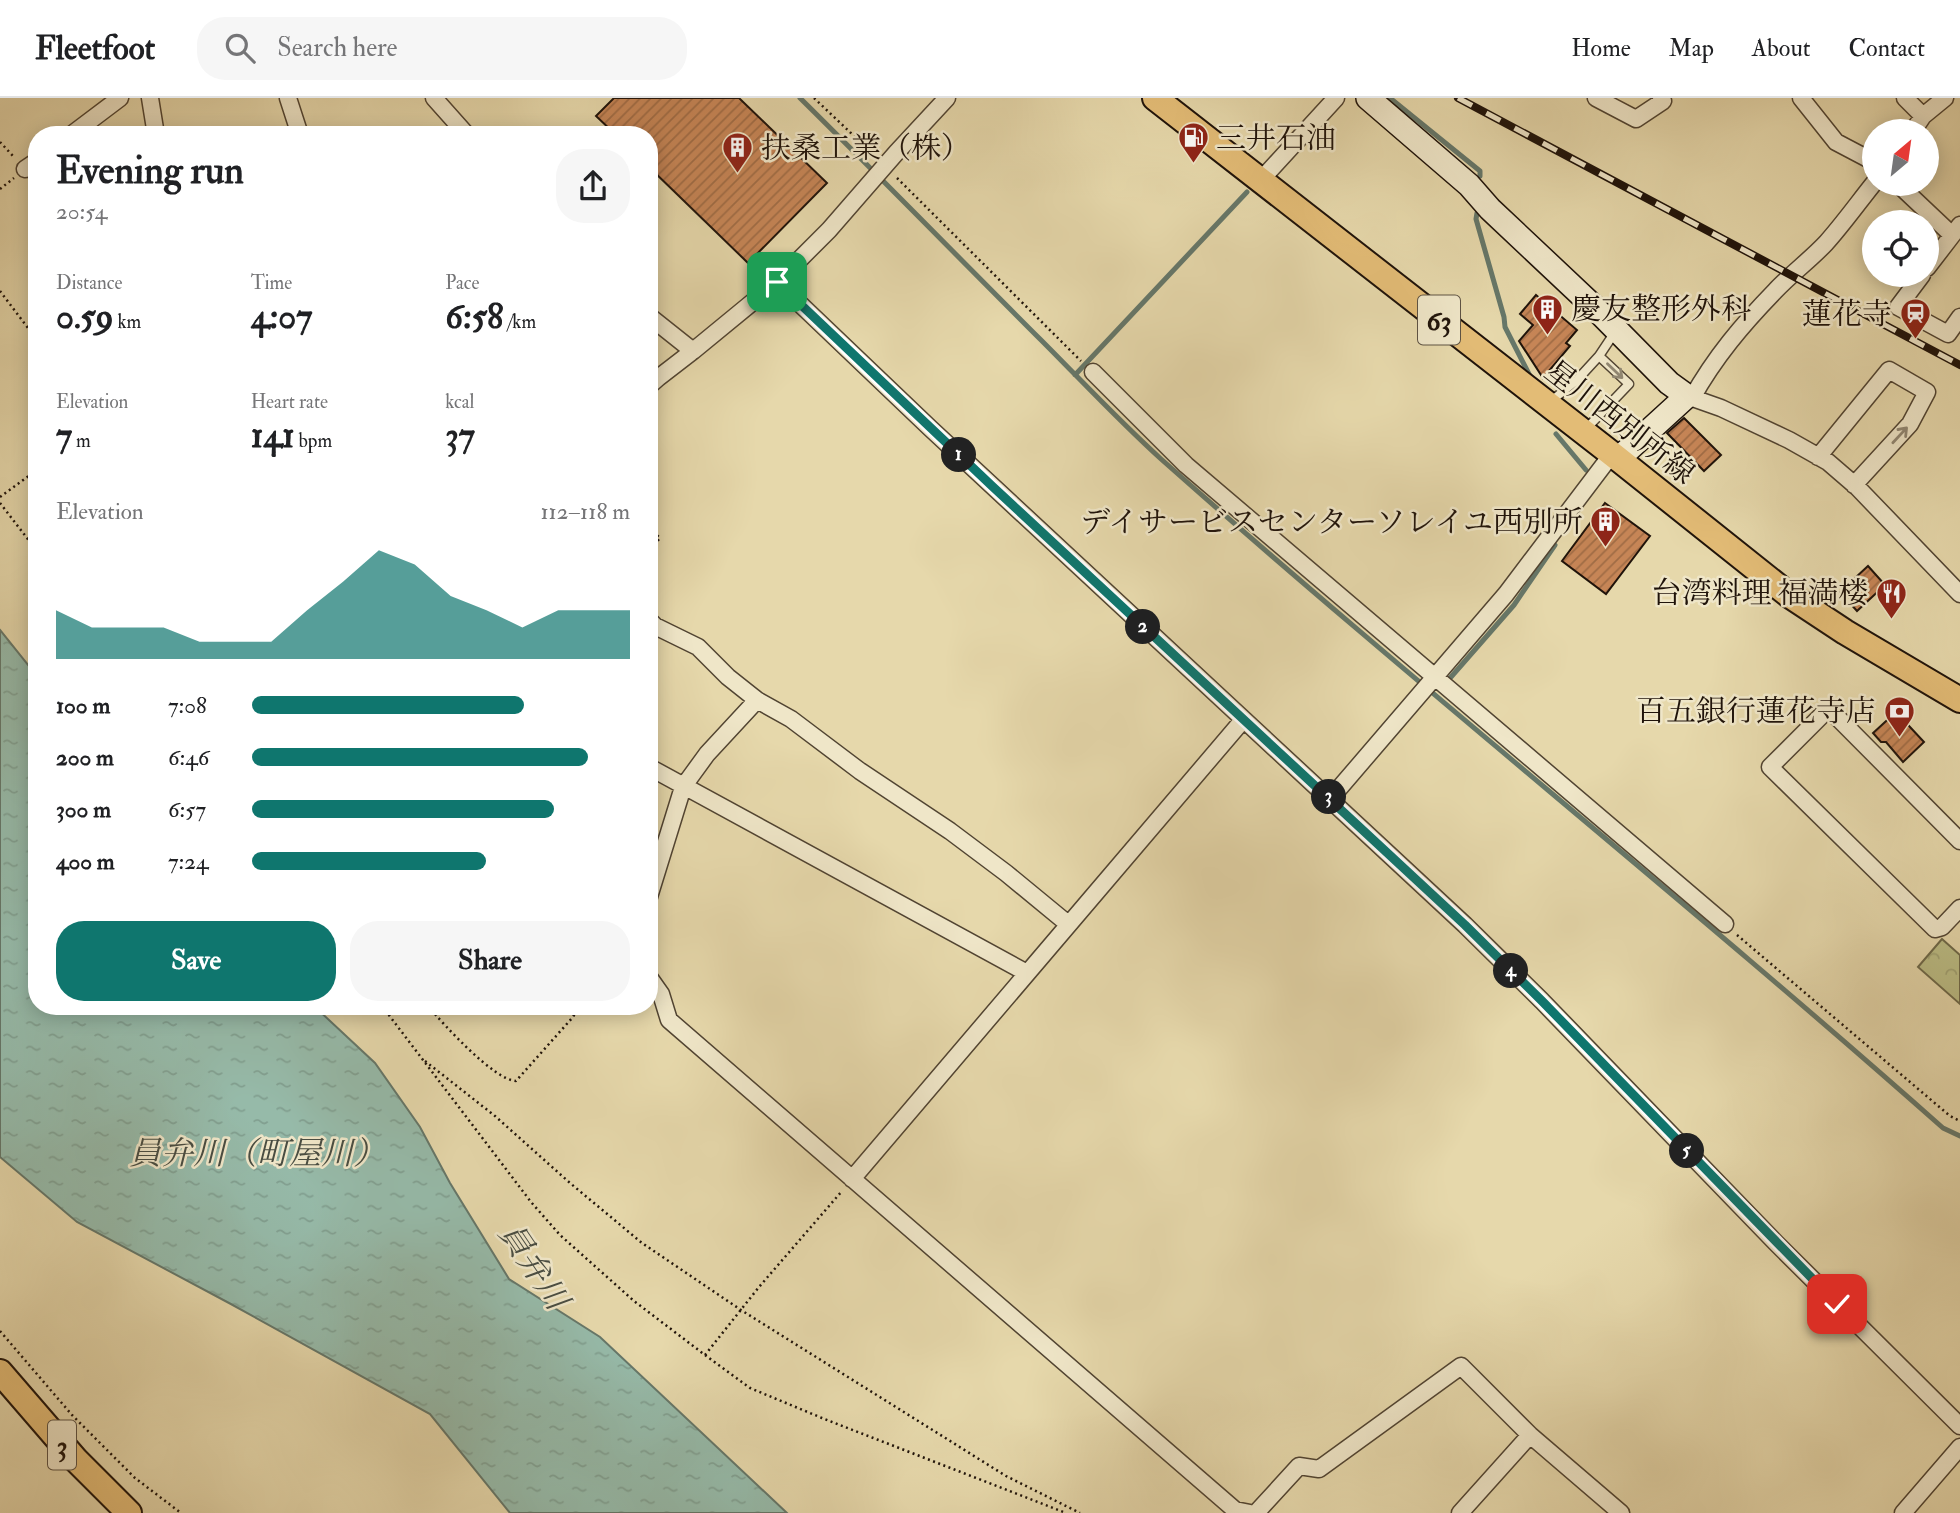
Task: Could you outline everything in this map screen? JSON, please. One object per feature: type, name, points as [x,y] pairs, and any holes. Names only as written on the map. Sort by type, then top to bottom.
[{"type":"main road","name":"星川西別所線","points":[[1155,98],[1789,595],[1845,632],[1960,700]]},
{"type":"main road","name":"3","points":[[0,1372],[75,1460],[129,1513]]},
{"type":"street","points":[[83,126],[120,98]]},
{"type":"street","points":[[150,98],[155,126]]},
{"type":"street","points":[[288,98],[297,126]]},
{"type":"street","points":[[433,98],[459,126]]},
{"type":"street","points":[[658,378],[777,282],[829,230],[947,98]]},
{"type":"street","points":[[1260,181],[1336,98]]},
{"type":"street","points":[[1368,98],[1469,185],[1490,209],[1669,383],[1690,397],[1721,408],[1789,440],[1828,462],[1854,485],[1960,594]]},
{"type":"street","points":[[1596,98],[1636,119],[1663,101],[1661,98]]},
{"type":"street","points":[[1801,98],[1836,142],[1862,156]]},
{"type":"street","points":[[1905,98],[1923,117],[1945,98]]},
{"type":"street","points":[[1330,799],[1506,594],[1615,457],[1690,397],[1726,345],[1777,289],[1827,242],[1864,196]]},
{"type":"street","points":[[1913,196],[1956,230],[1939,252]]},
{"type":"street","points":[[777,282],[1465,925],[1776,1243],[1960,1426]]},
{"type":"street","points":[[1913,287],[1898,307],[1948,334],[1960,317]]},
{"type":"street","points":[[658,323],[693,351]]},
{"type":"street","points":[[1818,457],[1889,370],[1927,393],[1910,424],[1854,485]]},
{"type":"street","points":[[1093,372],[1186,465],[1725,924]]},
{"type":"street","points":[[658,627],[698,647],[728,677],[757,700],[791,719],[860,771],[959,838],[1068,924]]},
{"type":"street","points":[[658,868],[683,787],[707,754],[757,700]]},
{"type":"street","points":[[1960,841],[1832,712],[1825,712],[1770,767],[1934,929],[1942,927],[1960,908]]},
{"type":"street","points":[[852,1179],[1243,720]]},
{"type":"street","points":[[658,772],[1027,973]]},
{"type":"street","points":[[658,990],[669,1020],[1235,1510],[1250,1513]]},
{"type":"street","points":[[1256,1513],[1299,1466],[1319,1469],[1461,1366],[1530,1435],[1621,1513]]},
{"type":"street","points":[[1460,1513],[1530,1435]]},
{"type":"street","points":[[1903,1513],[1960,1447]]},
{"type":"lane","points":[[1548,404],[1577,380],[1599,356],[1616,330]]},
{"type":"lane","points":[[1583,432],[1629,384],[1599,356]]},
{"type":"path","points":[[814,98],[879,172],[1077,356]]},
{"type":"path","points":[[0,142],[28,163]]},
{"type":"path","points":[[0,291],[28,328]]},
{"type":"path","points":[[0,497],[28,477]]},
{"type":"path","points":[[0,503],[28,539]]},
{"type":"path","points":[[1725,924],[1950,1116],[1960,1121]]},
{"type":"path","points":[[389,1015],[531,1202],[560,1235],[634,1301],[705,1355],[750,1388],[1066,1513]]},
{"type":"path","points":[[436,1015],[494,1072],[508,1081],[516,1081],[574,1015]]},
{"type":"path","points":[[421,1058],[495,1116],[642,1242],[741,1310],[1006,1476],[1080,1513]]},
{"type":"path","points":[[705,1355],[852,1179]]},
{"type":"path","points":[[0,1331],[72,1415],[126,1469],[181,1513]]},
{"type":"green space","points":[[1942,939],[1960,955],[1960,1004],[1918,967]]},
{"type":"water","name":"員弁川（町屋川）","points":[[0,630],[28,665],[28,1015],[324,1015],[375,1063],[420,1127],[450,1183],[509,1279],[600,1337],[787,1513],[510,1513],[430,1414],[77,1222],[0,1157]]},
{"type":"building","name":"扶桑工業（株）","points":[[614,98],[739,98],[827,183],[748,263],[658,176],[658,126],[607,126],[596,116]]},
{"type":"building","name":"慶友整形外科","points":[[1536,295],[1577,330],[1566,343],[1570,346],[1543,378],[1519,341],[1533,325],[1520,314]]},
{"type":"building","points":[[1684,418],[1721,455],[1704,471],[1667,433]]},
{"type":"building","name":"デイサービスセンターソレイユ西別所","points":[[1605,503],[1650,536],[1606,594],[1562,561]]},
{"type":"building","points":[[1868,566],[1885,585],[1857,611],[1840,592]]},
{"type":"building","name":"百五銀行蓮花寺店","points":[[1896,712],[1924,742],[1903,762],[1886,742],[1881,742],[1873,733]]},
{"type":"waterway","points":[[800,98],[1161,459],[1355,628],[1749,959],[1943,1128],[1960,1136]]},
{"type":"waterway","points":[[1390,98],[1480,171],[1480,176]]},
{"type":"waterway","points":[[1075,375],[1247,192]]},
{"type":"waterway","points":[[1477,213],[1476,219],[1505,327],[1531,378]]},
{"type":"waterway","points":[[1556,434],[1586,470]]},
{"type":"waterway","points":[[1451,677],[1514,605],[1555,545]]},
{"type":"railway","points":[[1458,98],[1960,365]]},
{"type":"place","name":"三井石油","points":[[1193,165]]},
{"type":"place","name":"扶桑工業（株）","points":[[738,175]]},
{"type":"place","name":"慶友整形外科","points":[[1548,336]]},
{"type":"place","name":"蓮花寺","points":[[1915,341]]},
{"type":"place","name":"デイサービスセンターソレイユ西別所","points":[[1606,549]]},
{"type":"place","name":"台湾料理 福満楼","points":[[1891,620]]},
{"type":"place","name":"百五銀行蓮花寺店","points":[[1899,738]]},
{"type":"route","points":[[777,282],[992,486],[1465,925],[1837,1304]]},
{"type":"water label","name":"員弁川","points":[[534,1266]]}]
